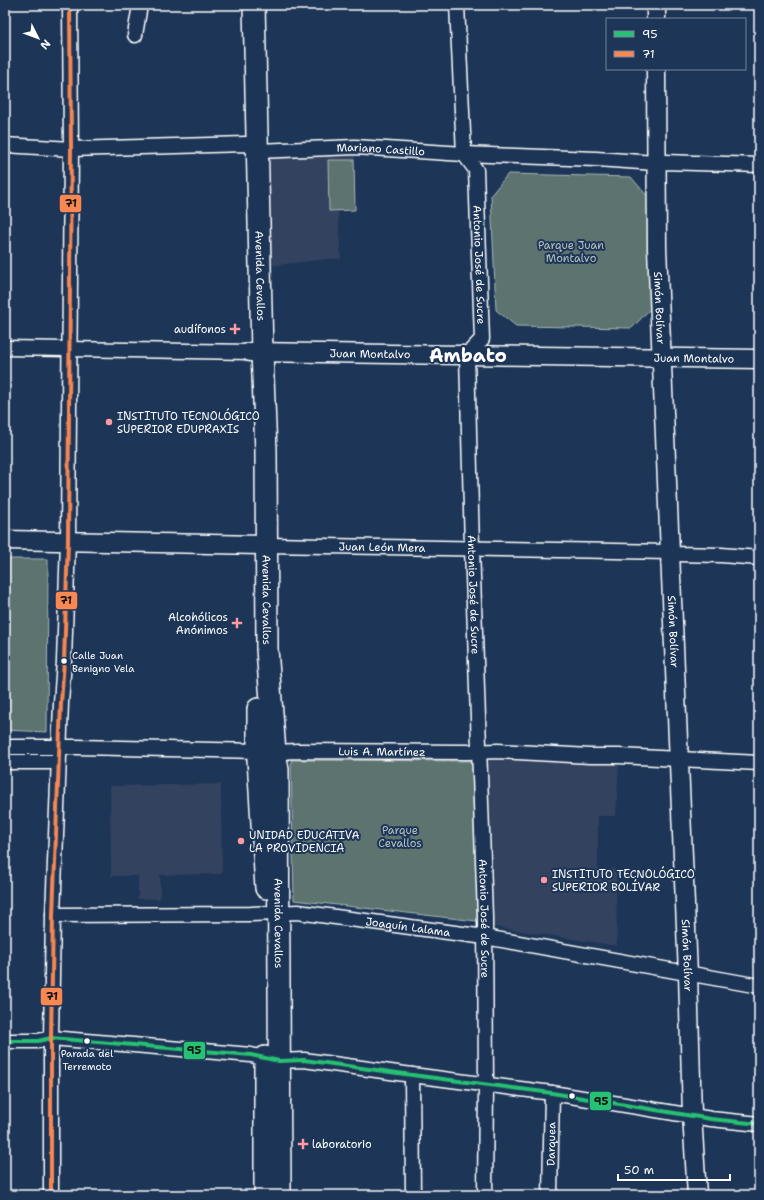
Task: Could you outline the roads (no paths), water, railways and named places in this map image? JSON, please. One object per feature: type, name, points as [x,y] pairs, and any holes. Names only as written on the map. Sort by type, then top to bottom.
[{"type":"main road","name":"Avenida Cevallos","points":[[244,5],[252,147]]},
{"type":"main road","name":"Avenida Cevallos","points":[[254,5],[252,147],[260,544],[267,752],[258,759],[273,913],[272,1059],[265,1195]]},
{"type":"main road","name":"Avenida Cevallos","points":[[272,1059],[280,1195]]},
{"type":"street","points":[[51,1195],[53,915],[60,703],[64,662],[68,541],[71,149],[70,5]]},
{"type":"street","points":[[136,35],[140,5]]},
{"type":"street","points":[[457,5],[464,154]]},
{"type":"street","points":[[656,5],[656,18]]},
{"type":"street","name":"Simón Bolívar","points":[[656,70],[657,248],[661,358],[688,974],[692,1115],[697,1195]]},
{"type":"street","name":"Mariano Castillo","points":[[5,145],[71,149],[355,147],[464,154],[656,163],[759,165]]},
{"type":"street","name":"Antonio José de Sucre","points":[[464,154],[476,170],[482,339],[468,355],[472,548],[486,937],[485,1195]]},
{"type":"street","name":"Juan Montalvo","points":[[5,348],[661,358],[759,358]]},
{"type":"street","name":"Juan León Mera","points":[[5,540],[670,552],[676,554],[759,558]]},
{"type":"street","points":[[5,550],[30,540]]},
{"type":"street","name":"Luis A. Martínez","points":[[6,747],[43,746],[267,752],[498,751],[759,763]]},
{"type":"street","points":[[5,762],[58,762]]},
{"type":"street","name":"Joaquín Lalama","points":[[53,915],[298,912],[486,937],[759,986]]},
{"type":"street","points":[[5,1041],[38,1041],[51,1038],[251,1055],[272,1059],[304,1060],[552,1093],[711,1119],[759,1124]]},
{"type":"street","points":[[412,1075],[413,1195]]},
{"type":"street","name":"Darquea","points":[[550,1195],[552,1093]]},
{"type":"place","name":"audífonos","points":[[235,329]]},
{"type":"place","name":"INSTITUTO TECNOLÓGICO SUPERIOR EDUPRAXIS","points":[[109,422]]},
{"type":"place","name":"Alcohólicos Anónimos","points":[[237,623]]},
{"type":"place","name":"Calle Juan Benigno Vela","points":[[64,661]]},
{"type":"place","name":"UNIDAD EDUCATIVA LA PROVIDENCIA","points":[[241,841]]},
{"type":"place","name":"INSTITUTO TECNOLÓGICO SUPERIOR BOLÍVAR","points":[[544,880]]},
{"type":"place","name":"Parada del Terremoto","points":[[87,1041]]},
{"type":"place","name":"laboratorio","points":[[303,1144]]},
{"type":"district","name":"Ambato","points":[[468,355]]},
{"type":"park label","name":"Parque Juan Montalvo","points":[[571,251]]},
{"type":"park label","name":"Parque Cevallos","points":[[400,836]]}]
